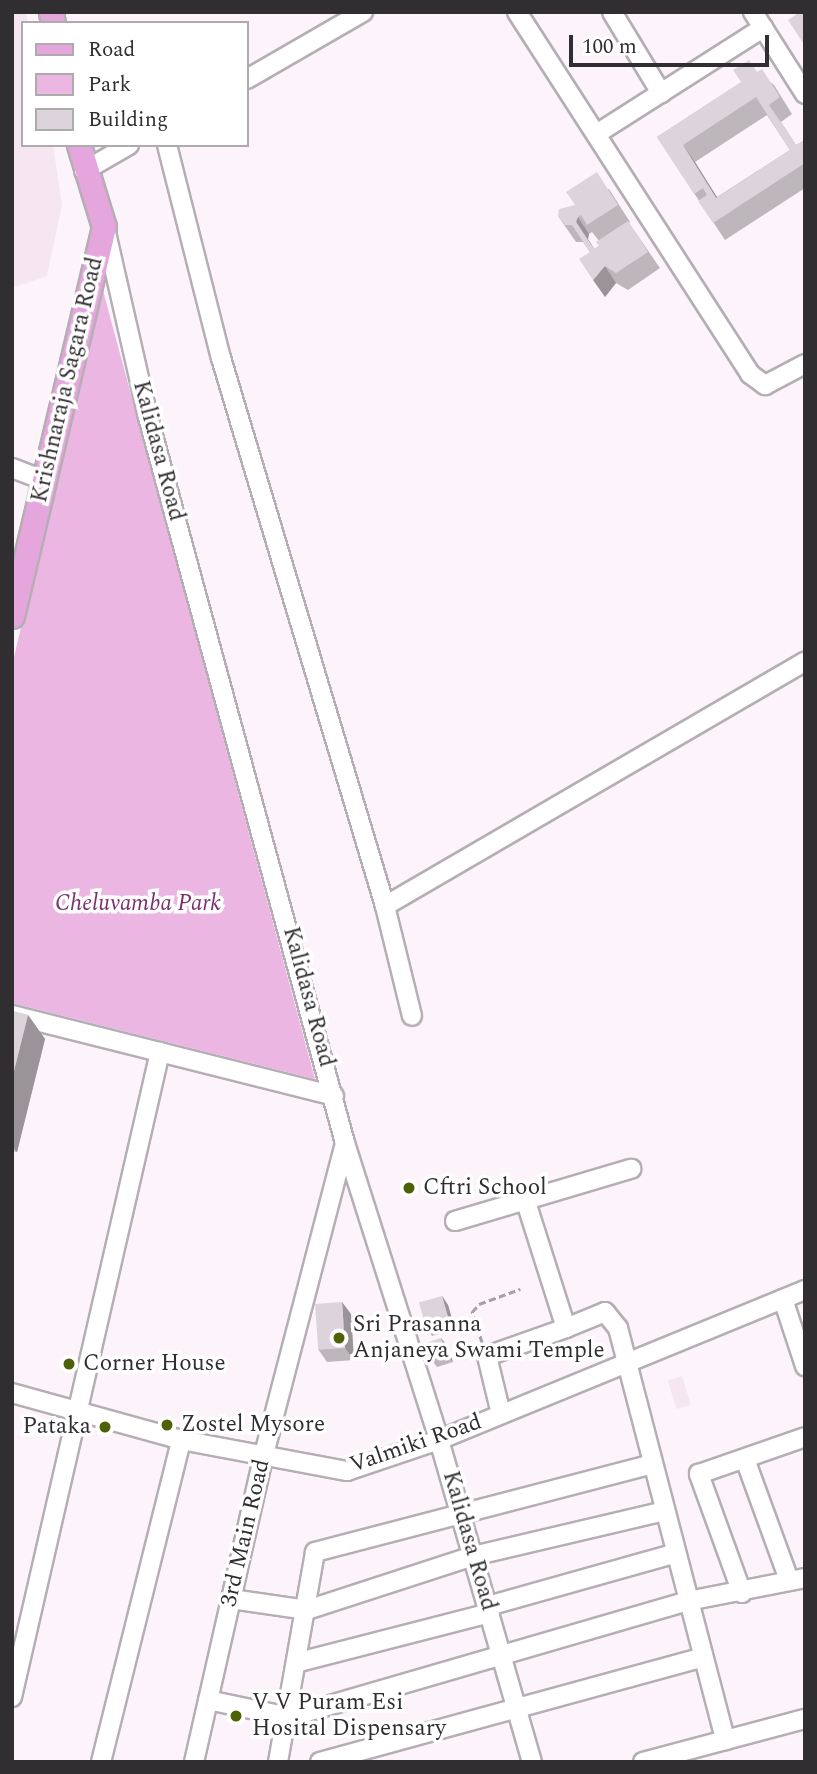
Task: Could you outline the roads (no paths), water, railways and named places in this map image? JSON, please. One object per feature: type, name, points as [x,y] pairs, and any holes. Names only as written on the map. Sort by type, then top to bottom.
[{"type":"main road","name":"Krishnaraja Sagara Road","points":[[12,615],[104,227],[84,171],[79,147]]},
{"type":"street","points":[[248,78],[363,12]]},
{"type":"street","points":[[517,12],[598,133],[757,382],[776,382],[805,365]]},
{"type":"street","points":[[612,12],[661,93]]},
{"type":"street","points":[[753,12],[805,94]]},
{"type":"street","points":[[598,133],[763,29]]},
{"type":"street","points":[[84,171],[126,147]]},
{"type":"street","points":[[168,147],[221,358],[385,906],[412,1016]]},
{"type":"street","name":"Kalidasa Road","points":[[104,227],[148,417],[345,1143],[439,1440],[532,1762]]},
{"type":"street","points":[[12,468],[44,480]]},
{"type":"street","points":[[385,906],[803,668]]},
{"type":"street","points":[[12,1015],[334,1096]]},
{"type":"street","points":[[12,1697],[160,1052]]},
{"type":"street","name":"3rd Main Road","points":[[194,1762],[263,1458],[345,1143]]},
{"type":"street","points":[[456,1221],[631,1169]]},
{"type":"street","points":[[526,1202],[566,1328]]},
{"type":"street","name":"Valmiki Road","points":[[12,1393],[181,1440],[263,1458],[347,1471],[439,1440],[805,1290]]},
{"type":"street","points":[[783,1300],[805,1366]]},
{"type":"street","points":[[501,1414],[486,1356],[605,1312],[618,1328],[725,1740]]},
{"type":"street","points":[[742,1593],[699,1474],[805,1437]]},
{"type":"street","points":[[101,1762],[181,1440]]},
{"type":"street","points":[[208,1700],[289,1717],[503,1657],[688,1601],[742,1593],[797,1579],[745,1460]]},
{"type":"street","points":[[278,1762],[299,1662],[315,1552],[652,1464]]},
{"type":"street","points":[[231,1599],[307,1610],[473,1556],[665,1511]]},
{"type":"street","points":[[299,1662],[676,1553]]},
{"type":"street","points":[[320,1762],[703,1657]]},
{"type":"street","points":[[643,1762],[805,1719]]},
{"type":"place","name":"Cftri School","points":[[409,1188]]},
{"type":"place","name":"Sri Prasanna Anjaneya Swami Temple","points":[[339,1338]]},
{"type":"place","name":"Corner House","points":[[69,1364]]},
{"type":"place","name":"Zostel Mysore","points":[[167,1425]]},
{"type":"place","name":"Pataka","points":[[105,1427]]},
{"type":"place","name":"V V Puram Esi Hosital Dispensary","points":[[236,1716]]},
{"type":"park label","name":"Cheluvamba Park","points":[[138,904]]}]
